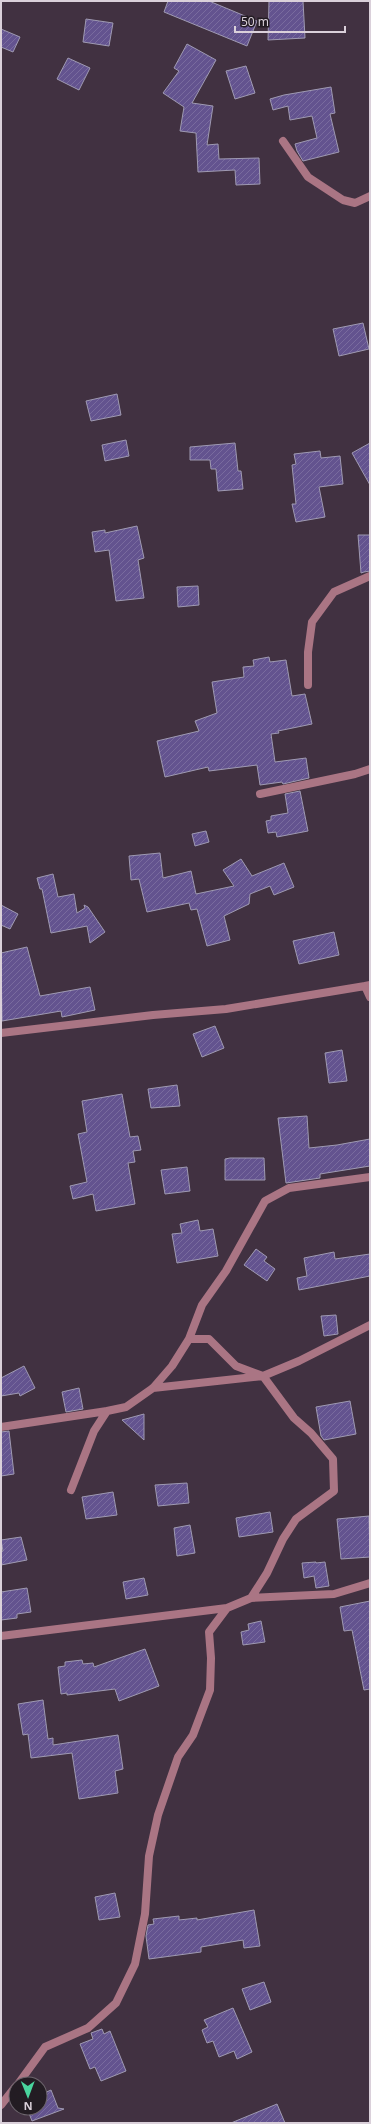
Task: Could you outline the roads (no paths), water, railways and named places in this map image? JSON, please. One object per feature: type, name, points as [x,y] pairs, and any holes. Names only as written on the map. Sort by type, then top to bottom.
[{"type":"street","points":[[283,141],[308,177],[343,200],[355,203],[370,196]]},
{"type":"street","points":[[308,685],[308,652],[312,622],[334,592],[370,576]]},
{"type":"street","points":[[260,794],[355,774],[370,769]]},
{"type":"street","points":[[1,1033],[146,1016],[226,1009],[367,986],[370,997]]},
{"type":"street","points":[[1,1427],[126,1407],[153,1388],[172,1366],[189,1339],[202,1305],[226,1271],[265,1201],[289,1188],[370,1177]]},
{"type":"street","points":[[153,1388],[263,1376],[299,1361],[370,1325]]},
{"type":"street","points":[[189,1339],[209,1339],[236,1366],[263,1376],[294,1418],[311,1433],[333,1459],[334,1491],[296,1519],[282,1539],[267,1573],[251,1598]]},
{"type":"street","points":[[71,1490],[94,1431],[107,1411]]},
{"type":"street","points":[[1,1636],[226,1608],[251,1598],[334,1594],[370,1583]]},
{"type":"street","points":[[24,2076],[45,2047],[88,2028],[116,2003],[135,1964],[145,1914],[149,1856],[158,1815],[178,1757],[193,1735],[210,1690],[211,1658],[209,1632],[226,1608]]},
{"type":"street","points":[[1,2105],[8,2096]]}]
